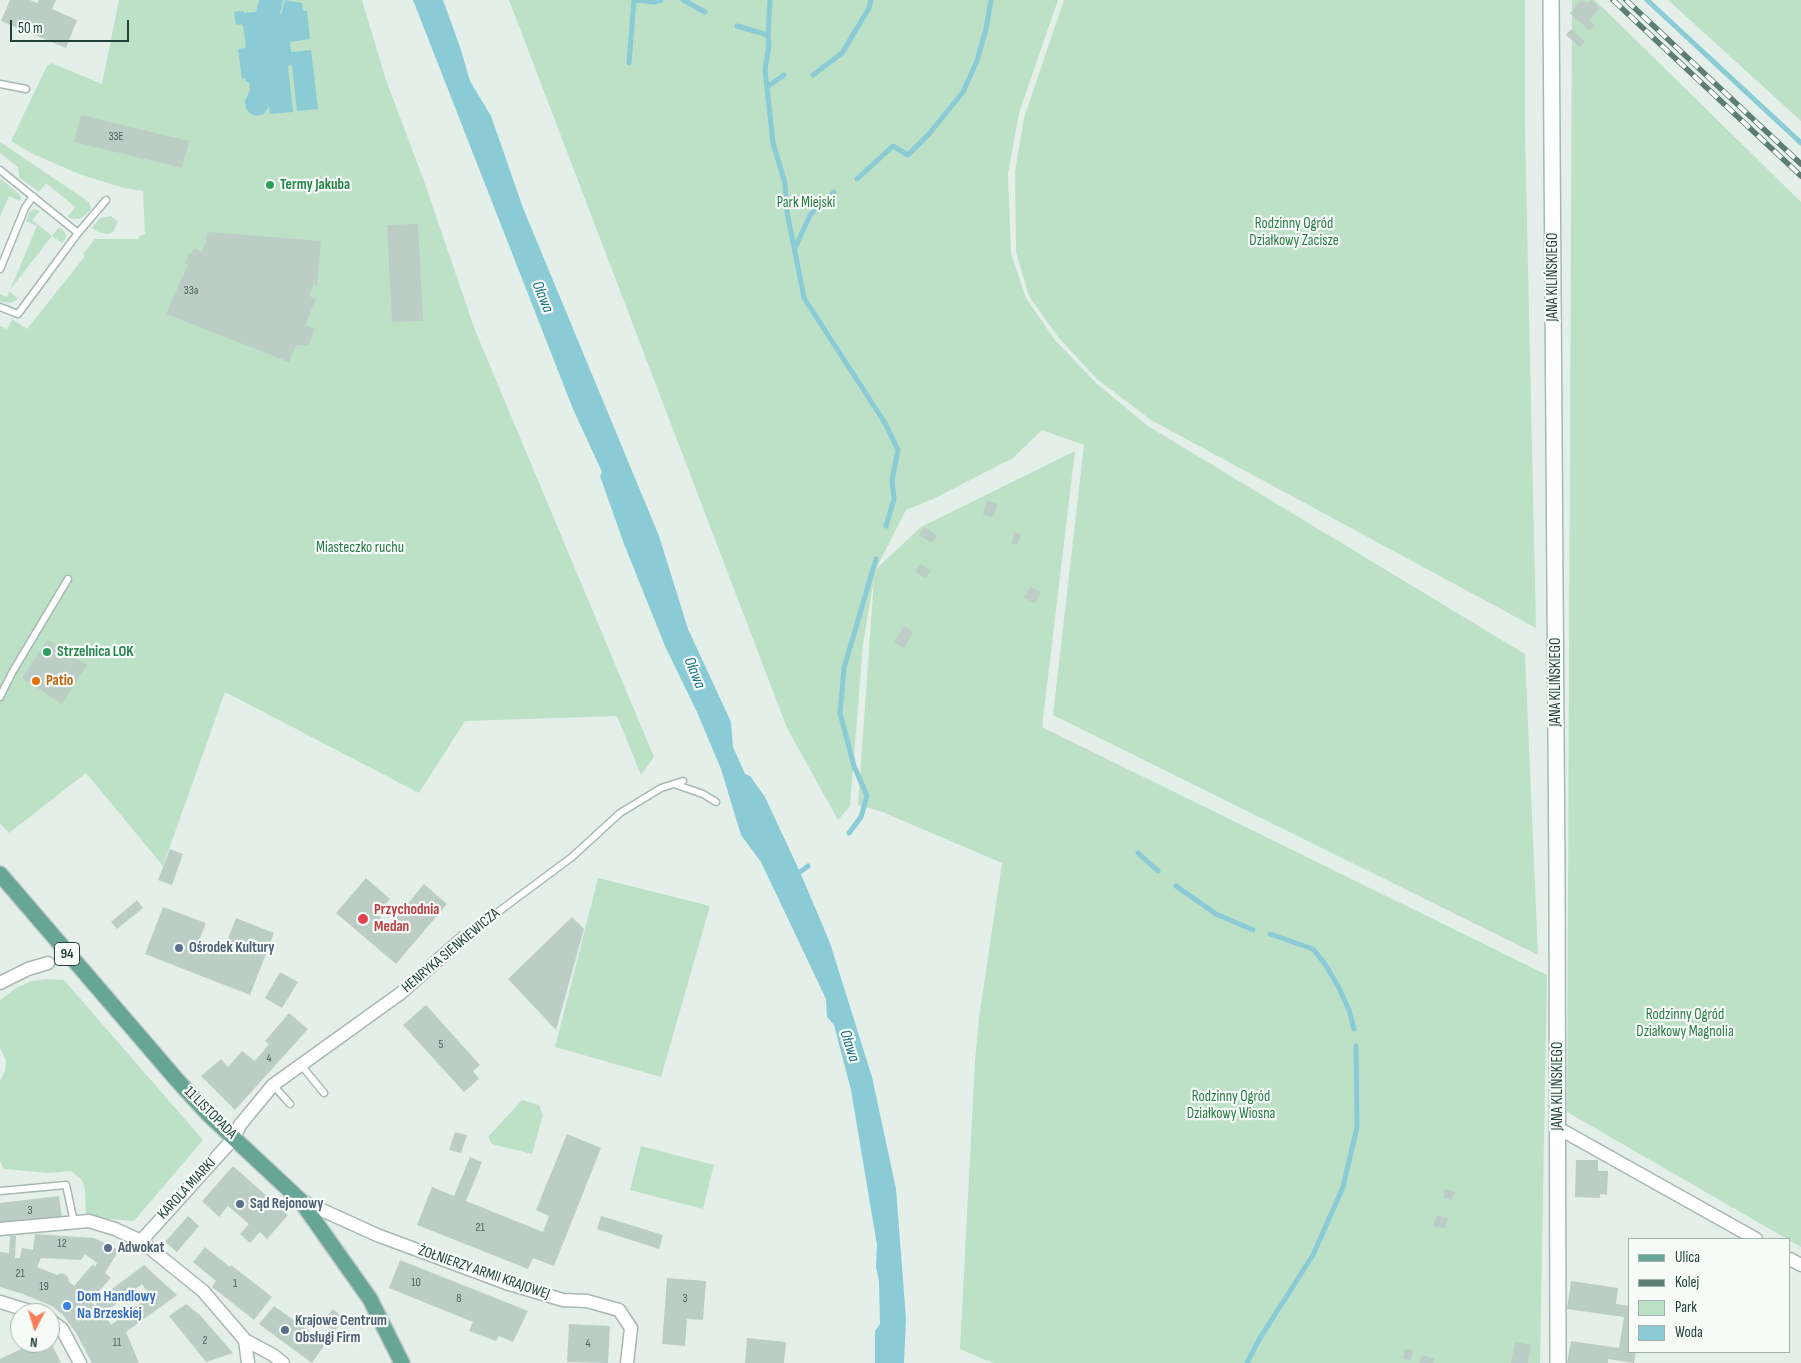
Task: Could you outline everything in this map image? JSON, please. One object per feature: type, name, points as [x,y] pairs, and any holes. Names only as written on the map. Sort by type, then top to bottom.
[{"type":"main road","name":"11 LISTOPADA","points":[[0,874],[208,1114],[300,1200],[370,1299],[402,1363]]},
{"type":"street","name":"JANA KILIŃSKIEGO","points":[[1552,0],[1558,1363]]},
{"type":"street","name":"HENRYKA SIENKIEWICZA","points":[[234,1138],[240,1125],[273,1085],[402,993],[463,938]]},
{"type":"street","points":[[0,983],[28,969],[48,963]]},
{"type":"street","points":[[1558,1128],[1754,1238]]},
{"type":"street","name":"KAROLA MIARKI","points":[[141,1241],[234,1138]]},
{"type":"street","name":"ŻOŁNIERZY ARMII KRAJOWEJ","points":[[300,1200],[369,1232],[513,1285],[563,1300],[587,1301],[620,1310],[631,1328],[627,1363]]},
{"type":"street","points":[[0,1228],[89,1221],[115,1229],[141,1241],[203,1290],[245,1340],[274,1355],[283,1363]]},
{"type":"street","points":[[60,1328],[80,1363]]},
{"type":"street","points":[[245,1340],[248,1363]]},
{"type":"lane","points":[[0,84],[26,89]]},
{"type":"lane","points":[[0,170],[78,233]]},
{"type":"lane","points":[[0,269],[25,208],[33,196]]},
{"type":"lane","points":[[0,307],[18,314],[78,233],[106,200]]},
{"type":"lane","points":[[0,697],[13,671],[68,579]]},
{"type":"lane","name":"HENRYKA SIENKIEWICZA","points":[[463,938],[572,857],[620,812],[661,788],[683,781]]},
{"type":"lane","points":[[673,784],[703,794],[716,802]]},
{"type":"lane","points":[[301,1064],[324,1093]]},
{"type":"lane","points":[[273,1085],[290,1104]]},
{"type":"lane","points":[[0,1191],[66,1185],[74,1222]]},
{"type":"green space","name":"Miasteczko ruchu","points":[[119,0],[362,0],[386,80],[424,181],[475,330],[654,757],[641,775],[617,716],[465,721],[419,793],[225,692],[163,866],[86,773],[9,833],[0,823],[0,326],[7,329],[12,319],[27,329],[85,256],[83,254],[95,239],[138,239],[145,234],[143,191],[124,188],[79,174],[33,154],[11,141],[47,66],[51,63],[102,84]]},
{"type":"green space","points":[[509,0],[1058,0],[1019,113],[1008,174],[1011,253],[1026,298],[1055,340],[1095,382],[1148,426],[1525,654],[1538,955],[1053,715],[1084,445],[1042,430],[1013,458],[933,499],[906,510],[876,569],[921,527],[1075,451],[1042,727],[1547,975],[1540,1363],[993,1363],[960,1349],[975,1061],[979,1018],[1002,863],[880,811],[858,805],[874,579],[863,644],[850,806],[838,820],[787,728]]},
{"type":"green space","name":"Rodzinny Ogród Działkowy Zacisze","points":[[1064,0],[1525,0],[1525,131],[1536,628],[1151,420],[1097,379],[1058,337],[1029,296],[1016,252],[1015,171],[1024,118]]},
{"type":"green space","name":"Rodzinny Ogród Działkowy Magnolia","points":[[1572,0],[1595,0],[1801,202],[1801,1247],[1791,1242],[1791,1238],[1785,1238],[1567,1112]]},
{"type":"green space","points":[[1668,0],[1801,0],[1801,121]]},
{"type":"green space","points":[[0,142],[89,202],[91,209],[79,219],[69,218],[68,216],[75,207],[46,183],[39,192],[19,177],[18,167],[0,153]]},
{"type":"green space","points":[[0,178],[19,194],[21,198],[20,201],[9,196],[0,217]]},
{"type":"green space","points":[[34,209],[40,211],[32,220],[52,236],[10,290],[37,226],[26,221],[29,213]]},
{"type":"green space","points":[[111,216],[118,222],[113,232],[108,234],[98,232],[92,228],[100,218]]},
{"type":"green space","points":[[59,227],[65,232],[66,238],[62,243],[52,236]]},
{"type":"green space","points":[[9,291],[18,299],[10,303],[0,301],[0,294],[7,297]]},
{"type":"green space","points":[[598,878],[710,906],[661,1077],[555,1047]]},
{"type":"green space","points":[[64,980],[203,1140],[134,1221],[86,1217],[85,1189],[82,1180],[71,1171],[50,1173],[4,1169],[0,1161],[0,1081],[5,1071],[6,1060],[0,1048],[0,1000],[16,988],[32,981]]},
{"type":"green space","points":[[522,1100],[539,1105],[543,1115],[532,1154],[492,1144],[488,1137]]},
{"type":"green space","points":[[641,1146],[714,1165],[703,1209],[630,1190]]},
{"type":"water","points":[[259,0],[283,0],[281,15],[285,0],[302,3],[303,11],[307,11],[310,39],[290,42],[291,52],[311,50],[318,109],[297,111],[292,66],[290,65],[288,67],[293,112],[270,114],[269,106],[264,114],[256,116],[246,109],[245,101],[250,90],[249,82],[246,82],[246,78],[242,79],[238,49],[245,48],[246,46],[243,26],[241,24],[236,25],[234,12],[256,12]]},
{"type":"water","name":"Oława","points":[[413,0],[443,0],[470,81],[491,116],[523,208],[659,536],[688,629],[731,722],[733,747],[745,774],[750,776],[765,797],[830,943],[872,1077],[896,1189],[906,1319],[904,1363],[875,1363],[875,1331],[880,1324],[879,1281],[876,1267],[877,1245],[851,1090],[834,1025],[827,1017],[826,999],[761,862],[741,835],[721,769],[697,712],[665,646],[624,544],[600,476],[602,472],[573,409]]},
{"type":"building","points":[[10,0],[30,0],[37,3],[39,0],[56,0],[52,9],[77,20],[66,48],[1,21]]},
{"type":"building","points":[[1581,0],[1587,3],[1591,0],[1600,8],[1589,20],[1595,26],[1590,31],[1570,13]]},
{"type":"building","points":[[1571,29],[1585,41],[1580,47],[1566,35]]},
{"type":"building","points":[[81,115],[189,141],[182,168],[74,142]]},
{"type":"building","points":[[418,224],[423,321],[392,322],[387,225]]},
{"type":"building","points":[[208,232],[321,241],[317,286],[314,284],[309,296],[316,299],[305,325],[315,329],[308,346],[296,345],[289,362],[166,314],[188,264],[185,263],[189,253],[191,254],[194,248],[202,252]]},
{"type":"building","points":[[986,501],[998,504],[993,517],[983,515]]},
{"type":"building","points":[[924,527],[937,535],[932,543],[919,535]]},
{"type":"building","points":[[1015,532],[1021,534],[1017,545],[1011,543]]},
{"type":"building","points":[[920,564],[931,570],[926,578],[915,572]]},
{"type":"building","points":[[1030,587],[1041,592],[1035,603],[1024,598]]},
{"type":"building","points":[[904,626],[913,632],[904,648],[894,642]]},
{"type":"building","points":[[47,640],[87,665],[62,704],[22,678]]},
{"type":"building","points":[[170,849],[183,854],[172,885],[158,880]]},
{"type":"building","name":"Przychodnia Medan","points":[[366,878],[390,899],[377,914],[390,925],[424,884],[447,904],[396,964],[336,913]]},
{"type":"building","points":[[137,900],[143,908],[117,929],[111,922]]},
{"type":"building","name":"Ośrodek Kultury","points":[[163,907],[206,923],[198,943],[223,952],[236,918],[274,933],[250,995],[145,954]]},
{"type":"building","points":[[572,917],[584,929],[556,1030],[508,979]]},
{"type":"building","points":[[280,972],[298,982],[282,1008],[265,998]]},
{"type":"building","points":[[426,1005],[480,1065],[473,1071],[479,1079],[464,1092],[403,1025]]},
{"type":"building","points":[[289,1013],[308,1029],[235,1110],[201,1076],[221,1059],[228,1067],[242,1051],[255,1061],[269,1044],[265,1041]]},
{"type":"building","points":[[455,1132],[467,1135],[461,1153],[449,1150]]},
{"type":"building","points":[[567,1134],[601,1148],[554,1266],[533,1258],[528,1269],[417,1225],[432,1187],[454,1196],[470,1157],[482,1162],[466,1201],[543,1232],[549,1216],[536,1210]]},
{"type":"building","points":[[1576,1160],[1598,1160],[1598,1171],[1608,1171],[1607,1195],[1600,1194],[1600,1198],[1575,1197]]},
{"type":"building","name":"Sąd Rejonowy","points":[[233,1166],[288,1215],[267,1239],[260,1232],[250,1243],[240,1234],[249,1224],[228,1206],[219,1217],[202,1201]]},
{"type":"building","points":[[1445,1189],[1455,1192],[1452,1200],[1443,1198]]},
{"type":"building","points":[[59,1196],[62,1218],[0,1225],[0,1203]]},
{"type":"building","points":[[1437,1215],[1448,1218],[1445,1229],[1433,1226]]},
{"type":"building","points":[[188,1216],[199,1226],[177,1252],[165,1242]]},
{"type":"building","points":[[601,1216],[663,1235],[659,1249],[597,1229]]},
{"type":"building","points":[[35,1234],[94,1238],[119,1250],[105,1273],[111,1278],[90,1301],[96,1307],[96,1301],[144,1265],[177,1295],[126,1332],[139,1363],[92,1363],[76,1333],[60,1313],[60,1303],[45,1303],[0,1287],[0,1252],[9,1253],[10,1236],[16,1236],[15,1258],[20,1258],[22,1248],[33,1250]],"holes":[[[85,1254],[97,1263],[95,1267],[93,1264],[74,1286],[68,1281],[66,1275],[62,1273],[57,1275],[37,1267],[41,1258],[81,1260]],[[142,1284],[150,1296],[111,1325],[104,1313]]]},
{"type":"building","points":[[205,1247],[272,1297],[254,1320],[212,1287],[216,1281],[193,1262]]},
{"type":"building","points":[[400,1260],[528,1311],[513,1342],[499,1336],[496,1341],[469,1331],[473,1322],[389,1288]]},
{"type":"building","points":[[667,1278],[706,1281],[703,1320],[687,1319],[685,1346],[662,1344]]},
{"type":"building","points":[[1571,1281],[1618,1288],[1616,1304],[1628,1306],[1628,1353],[1636,1353],[1634,1363],[1608,1359],[1608,1363],[1567,1363],[1571,1341],[1619,1348],[1624,1317],[1567,1309]]},
{"type":"building","points":[[186,1304],[200,1315],[233,1353],[206,1362],[169,1316]]},
{"type":"building","points":[[274,1306],[326,1343],[312,1363],[259,1324]]},
{"type":"building","points":[[333,1309],[344,1319],[334,1332],[322,1322]]},
{"type":"building","points":[[569,1324],[610,1326],[608,1363],[567,1362]]},
{"type":"building","points":[[747,1338],[786,1342],[784,1363],[745,1363]]},
{"type":"building","points":[[1515,1342],[1531,1345],[1528,1363],[1511,1363]]},
{"type":"building","points":[[1405,1349],[1413,1350],[1411,1360],[1403,1359]]},
{"type":"building","points":[[13,1353],[56,1353],[61,1363],[0,1363],[0,1359]]},
{"type":"building","points":[[1422,1355],[1435,1359],[1433,1363],[1419,1363]]},
{"type":"waterway","points":[[629,63],[634,0]]},
{"type":"waterway","points":[[635,0],[654,2],[661,0]]},
{"type":"waterway","points":[[683,0],[705,12]]},
{"type":"waterway","points":[[770,0],[769,45],[765,69],[773,143],[785,183],[787,212],[804,298],[885,423],[898,450],[892,480],[894,499],[886,526]]},
{"type":"waterway","points":[[813,75],[842,53],[869,8],[871,0]]},
{"type":"waterway","points":[[857,179],[893,146],[908,155],[929,134],[963,92],[977,61],[986,29],[991,0]]},
{"type":"waterway","points":[[1647,0],[1801,143]]},
{"type":"waterway","points":[[737,26],[768,35]]},
{"type":"waterway","points":[[767,87],[784,75]]},
{"type":"waterway","points":[[795,248],[810,215],[834,192]]},
{"type":"waterway","points":[[849,833],[861,817],[867,796],[854,766],[840,713],[844,668],[876,559]]},
{"type":"waterway","points":[[1138,853],[1158,871]]},
{"type":"waterway","points":[[796,875],[808,866]]},
{"type":"waterway","points":[[1176,886],[1216,914],[1253,930]]},
{"type":"waterway","points":[[1270,934],[1313,949],[1325,964],[1338,986],[1349,1010],[1354,1029]]},
{"type":"waterway","points":[[1247,1363],[1260,1338],[1313,1255],[1343,1187],[1357,1127],[1356,1046]]},
{"type":"railway","points":[[1613,0],[1801,176]]},
{"type":"railway","points":[[1626,0],[1801,164]]},
{"type":"place","name":"Termy Jakuba","points":[[270,185]]},
{"type":"place","name":"Strzelnica LOK","points":[[47,652]]},
{"type":"place","name":"Patio","points":[[36,681]]},
{"type":"place","name":"Przychodnia Medan","points":[[363,919]]},
{"type":"place","name":"Ośrodek Kultury","points":[[179,948]]},
{"type":"place","name":"Sąd Rejonowy","points":[[240,1204]]},
{"type":"place","name":"Adwokat","points":[[108,1248]]},
{"type":"place","name":"Dom Handlowy Na Brzeskiej","points":[[67,1306]]},
{"type":"place","name":"Krajowe Centrum Obsługi Firm","points":[[285,1330]]},
{"type":"park label","name":"Park Miejski","points":[[806,203]]},
{"type":"park label","name":"Rodzinny Ogród Działkowy Wiosna","points":[[1231,1106]]}]
